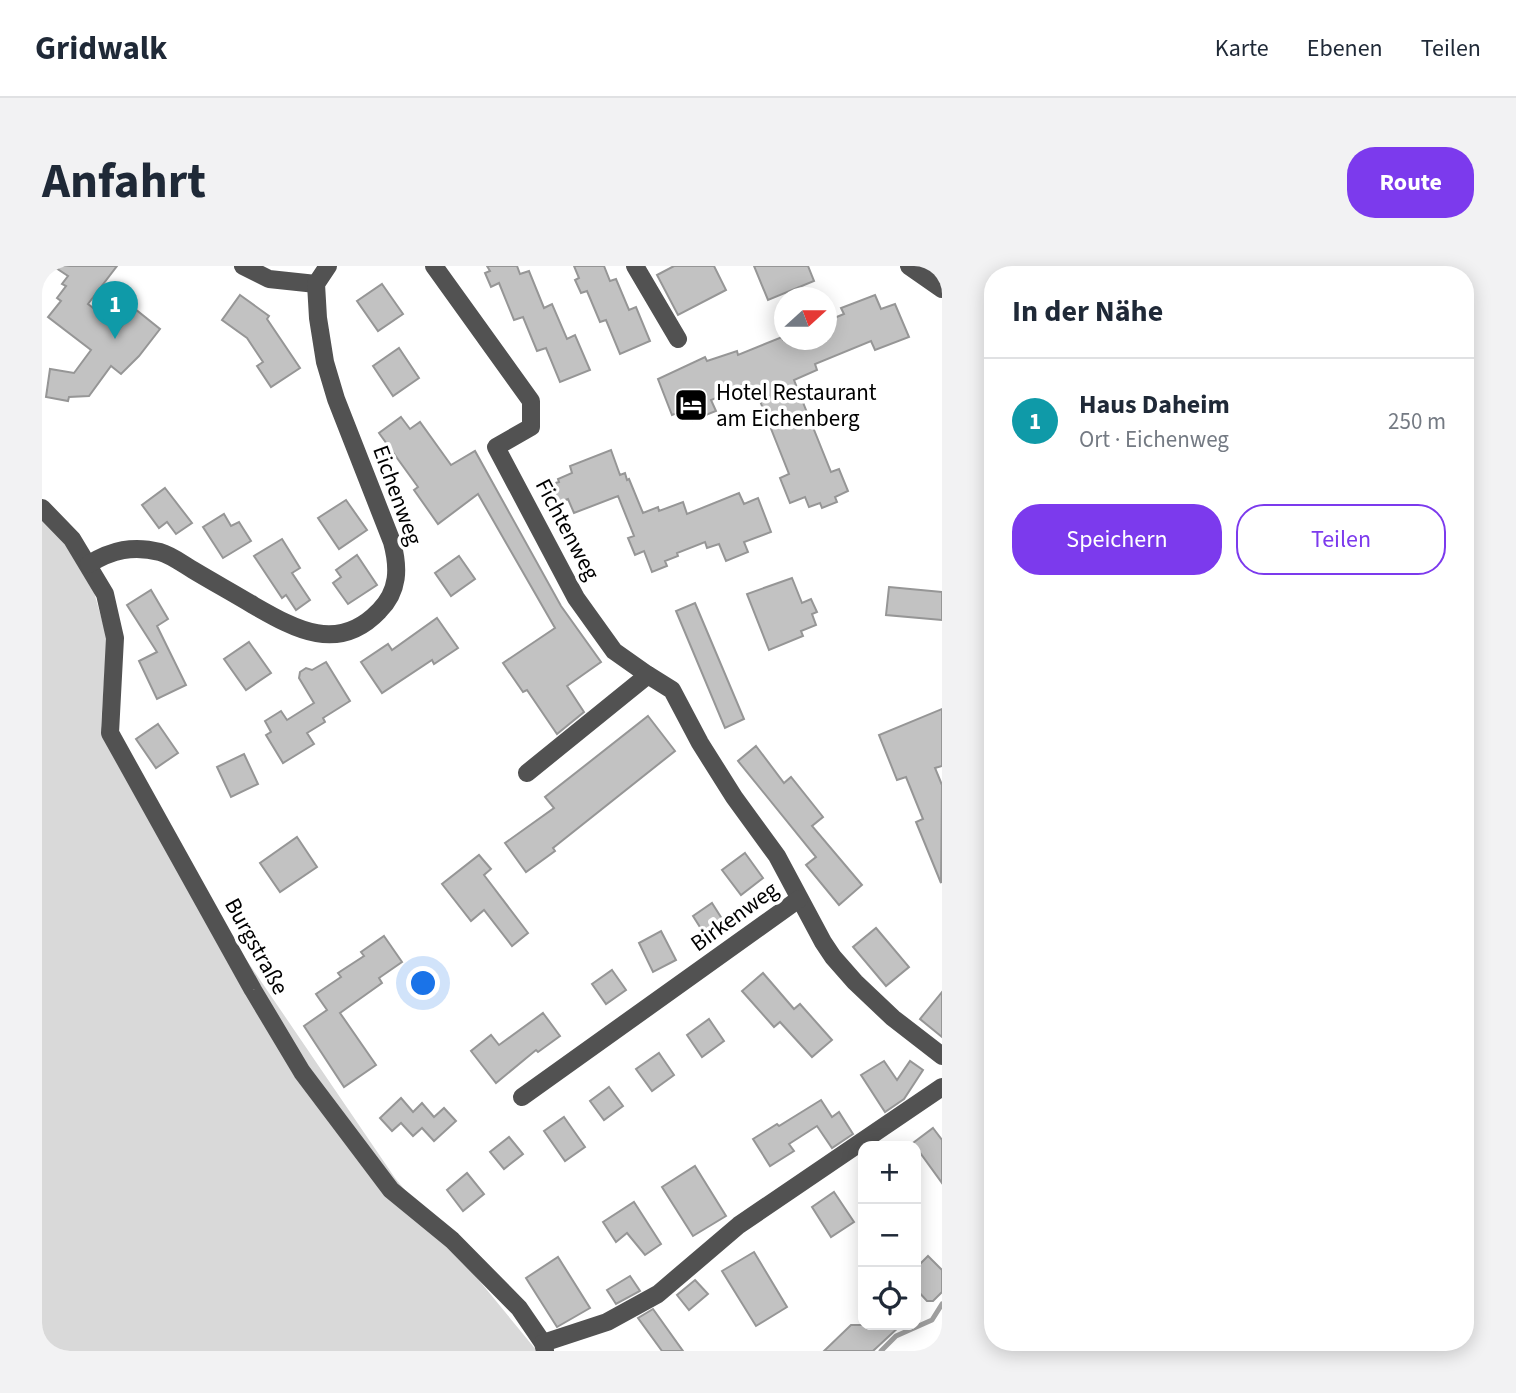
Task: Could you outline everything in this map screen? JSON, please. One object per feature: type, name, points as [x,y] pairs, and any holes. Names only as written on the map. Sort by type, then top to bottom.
[{"type":"street","points":[[243,266],[269,279],[316,284],[328,266]]},
{"type":"street","name":"Fichtenweg","points":[[434,266],[531,401],[531,427],[496,447],[576,598],[614,651],[672,690],[700,743],[734,797],[777,856],[799,899]]},
{"type":"street","points":[[635,266],[678,339]]},
{"type":"street","points":[[909,266],[942,289]]},
{"type":"street","name":"Eichenweg","points":[[89,564],[110,552],[124,549],[163,553],[306,632],[329,635],[351,630],[372,619],[387,603],[395,586],[398,564],[324,362],[316,284]]},
{"type":"street","name":"Burgstraße","points":[[42,508],[72,539],[105,594],[115,638],[110,733],[253,990],[302,1072],[391,1190],[461,1249],[519,1308],[544,1347]]},
{"type":"street","points":[[527,773],[648,675]]},
{"type":"street","name":"Birkenweg","points":[[522,1097],[799,899],[823,942],[855,982],[893,1018],[942,1056]]},
{"type":"street","points":[[544,1347],[607,1321],[658,1294],[739,1225],[942,1087]]},
{"type":"shaded area","points":[[42,515],[58,530],[92,585],[107,638],[101,726],[105,740],[145,811],[395,1178],[537,1351],[42,1351]]},
{"type":"building","points":[[53,266],[117,266],[88,304],[120,328],[135,309],[160,329],[121,374],[111,366],[89,396],[69,397],[68,401],[46,397],[50,369],[74,373],[91,350],[48,317],[61,301],[57,298],[66,286],[62,284],[68,276]]},
{"type":"building","points":[[487,266],[517,266],[520,274],[529,271],[544,308],[552,304],[567,339],[575,335],[590,370],[560,382],[546,348],[537,351],[523,317],[514,320],[499,283],[491,287],[485,273],[490,271]]},
{"type":"building","points":[[574,266],[604,266],[610,281],[616,279],[629,310],[636,307],[650,341],[620,354],[606,320],[600,322],[587,291],[581,293],[575,280],[579,278]]},
{"type":"building","points":[[674,266],[714,266],[726,290],[678,315],[657,275]]},
{"type":"building","points":[[754,266],[808,266],[814,281],[799,287],[774,287],[774,298],[768,300]]},
{"type":"building","points":[[382,284],[403,314],[378,331],[357,301]]},
{"type":"building","points":[[240,295],[269,316],[267,319],[300,368],[271,387],[257,366],[263,362],[247,338],[222,320]]},
{"type":"building","name":"Hotel Restaurant am Eichenberg","points":[[875,295],[881,309],[895,304],[909,337],[875,350],[871,341],[815,364],[817,370],[794,380],[831,472],[839,469],[848,491],[835,497],[837,502],[822,508],[820,503],[809,507],[805,497],[790,503],[780,478],[789,474],[754,386],[751,388],[750,384],[711,400],[716,411],[693,420],[688,409],[672,415],[658,379],[705,357],[707,361],[737,351],[738,355],[774,340],[774,350],[837,350],[837,317],[844,314],[841,308]]},
{"type":"building","points":[[399,348],[419,378],[393,396],[373,366]]},
{"type":"building","points":[[401,417],[410,429],[420,422],[451,465],[475,451],[561,606],[601,662],[567,686],[584,712],[557,734],[527,690],[523,692],[503,663],[555,628],[478,494],[438,524],[414,490],[418,487],[379,433]]},
{"type":"building","points":[[611,450],[620,475],[625,473],[627,480],[629,479],[643,513],[658,507],[659,511],[683,502],[687,514],[739,493],[744,504],[758,498],[771,532],[744,542],[748,552],[726,561],[719,544],[707,548],[705,542],[677,553],[678,556],[665,561],[667,566],[652,572],[644,551],[635,555],[628,538],[634,536],[618,496],[574,513],[568,499],[559,502],[552,484],[572,473],[570,466]]},
{"type":"building","points":[[165,488],[192,523],[176,534],[167,522],[159,528],[142,505]]},
{"type":"building","points":[[346,500],[367,530],[339,549],[318,518]]},
{"type":"building","points":[[224,514],[231,526],[239,522],[251,541],[223,558],[203,527]]},
{"type":"building","points":[[282,539],[300,568],[292,573],[310,600],[296,610],[286,595],[282,598],[254,556]]},
{"type":"building","points":[[357,555],[377,585],[348,604],[333,583],[341,577],[336,570]]},
{"type":"building","points":[[459,556],[475,579],[451,596],[435,573]]},
{"type":"building","points":[[792,578],[802,603],[811,599],[817,612],[812,614],[816,625],[801,631],[803,636],[769,650],[747,594]]},
{"type":"building","points":[[889,587],[942,592],[942,620],[886,615]]},
{"type":"building","points":[[151,590],[168,619],[157,626],[186,685],[157,699],[139,661],[157,652],[127,605]]},
{"type":"building","points":[[695,603],[744,719],[725,728],[676,611]]},
{"type":"building","points":[[437,618],[458,648],[434,664],[432,660],[382,693],[361,662],[388,644],[392,650]]},
{"type":"building","points":[[249,642],[271,673],[246,690],[224,659]]},
{"type":"building","points":[[326,662],[350,701],[323,718],[325,722],[307,733],[314,744],[283,763],[266,735],[271,732],[265,721],[281,711],[287,720],[314,703],[299,678],[300,672],[306,668],[312,670]]},
{"type":"building","points":[[942,709],[942,766],[935,768],[942,785],[941,883],[916,822],[923,819],[906,777],[897,780],[879,735]]},
{"type":"building","points":[[648,716],[675,751],[526,872],[505,843],[554,808],[545,797]]},
{"type":"building","points":[[158,724],[178,753],[156,768],[136,739]]},
{"type":"building","points":[[756,746],[784,783],[791,777],[823,817],[812,826],[862,885],[839,905],[806,865],[816,857],[738,761]]},
{"type":"building","points":[[244,754],[258,784],[231,797],[217,767]]},
{"type":"building","points":[[297,837],[317,867],[280,892],[260,863]]},
{"type":"building","points":[[745,853],[763,878],[741,895],[722,870]]},
{"type":"building","points":[[479,855],[491,869],[484,875],[528,933],[512,946],[484,910],[471,921],[442,884]]},
{"type":"building","points":[[712,903],[724,922],[705,935],[693,916]]},
{"type":"building","points":[[876,928],[909,967],[886,986],[853,947]]},
{"type":"building","points":[[661,931],[676,960],[653,972],[639,943]]},
{"type":"building","points":[[384,936],[402,962],[379,978],[382,983],[340,1013],[376,1065],[344,1087],[304,1026],[327,1010],[316,994],[341,977],[338,973],[364,956],[361,952]]},
{"type":"building","points":[[612,970],[626,990],[606,1004],[592,984]]},
{"type":"building","points":[[763,973],[794,1009],[800,1004],[832,1040],[812,1057],[780,1022],[774,1027],[742,991]]},
{"type":"building","points":[[942,992],[942,1037],[920,1019]]},
{"type":"building","points":[[543,1013],[560,1036],[538,1052],[536,1050],[496,1083],[471,1051],[491,1035],[499,1045]]},
{"type":"building","points":[[709,1019],[724,1041],[702,1057],[687,1035]]},
{"type":"building","points":[[659,1053],[674,1075],[652,1091],[636,1069]]},
{"type":"building","points":[[884,1061],[897,1080],[910,1061],[923,1070],[904,1099],[885,1112],[861,1075]]},
{"type":"building","points":[[609,1087],[623,1106],[604,1120],[590,1101]]},
{"type":"building","points":[[401,1098],[413,1112],[422,1103],[434,1117],[444,1108],[456,1121],[434,1141],[422,1128],[413,1136],[401,1123],[392,1131],[380,1118]]},
{"type":"building","points":[[821,1100],[832,1117],[839,1112],[853,1134],[832,1148],[817,1126],[789,1144],[794,1151],[770,1166],[753,1139]]},
{"type":"building","points":[[564,1117],[585,1147],[565,1161],[544,1131]]},
{"type":"building","points":[[933,1128],[942,1140],[942,1183],[921,1154],[921,1141],[916,1141]]},
{"type":"building","points":[[509,1137],[523,1154],[504,1169],[490,1152]]},
{"type":"building","points":[[695,1166],[726,1216],[693,1236],[662,1187]]},
{"type":"building","points":[[467,1173],[484,1194],[463,1211],[447,1190]]},
{"type":"building","points":[[834,1192],[854,1222],[831,1237],[812,1207]]},
{"type":"building","points":[[634,1202],[661,1244],[645,1255],[627,1233],[616,1242],[603,1222]]},
{"type":"building","points":[[754,1252],[787,1307],[756,1326],[722,1271]]},
{"type":"building","points":[[928,1256],[942,1270],[942,1292],[933,1301],[927,1301],[921,1294],[921,1263]]},
{"type":"building","points":[[558,1257],[590,1308],[557,1327],[526,1278]]},
{"type":"building","points":[[630,1276],[640,1291],[616,1304],[607,1290]]},
{"type":"building","points":[[695,1280],[708,1294],[689,1310],[677,1295]]},
{"type":"building","points":[[653,1309],[683,1351],[662,1351],[638,1318]]},
{"type":"building","points":[[851,1325],[858,1325],[858,1330],[896,1330],[873,1351],[824,1351]]},
{"type":"waterway","points":[[881,1351],[896,1336],[932,1320],[942,1304]]},
{"type":"place","name":"Haus Daheim","points":[[115,339]]},
{"type":"place","name":"Hotel Restaurant am Eichenberg","points":[[691,405]]}]
